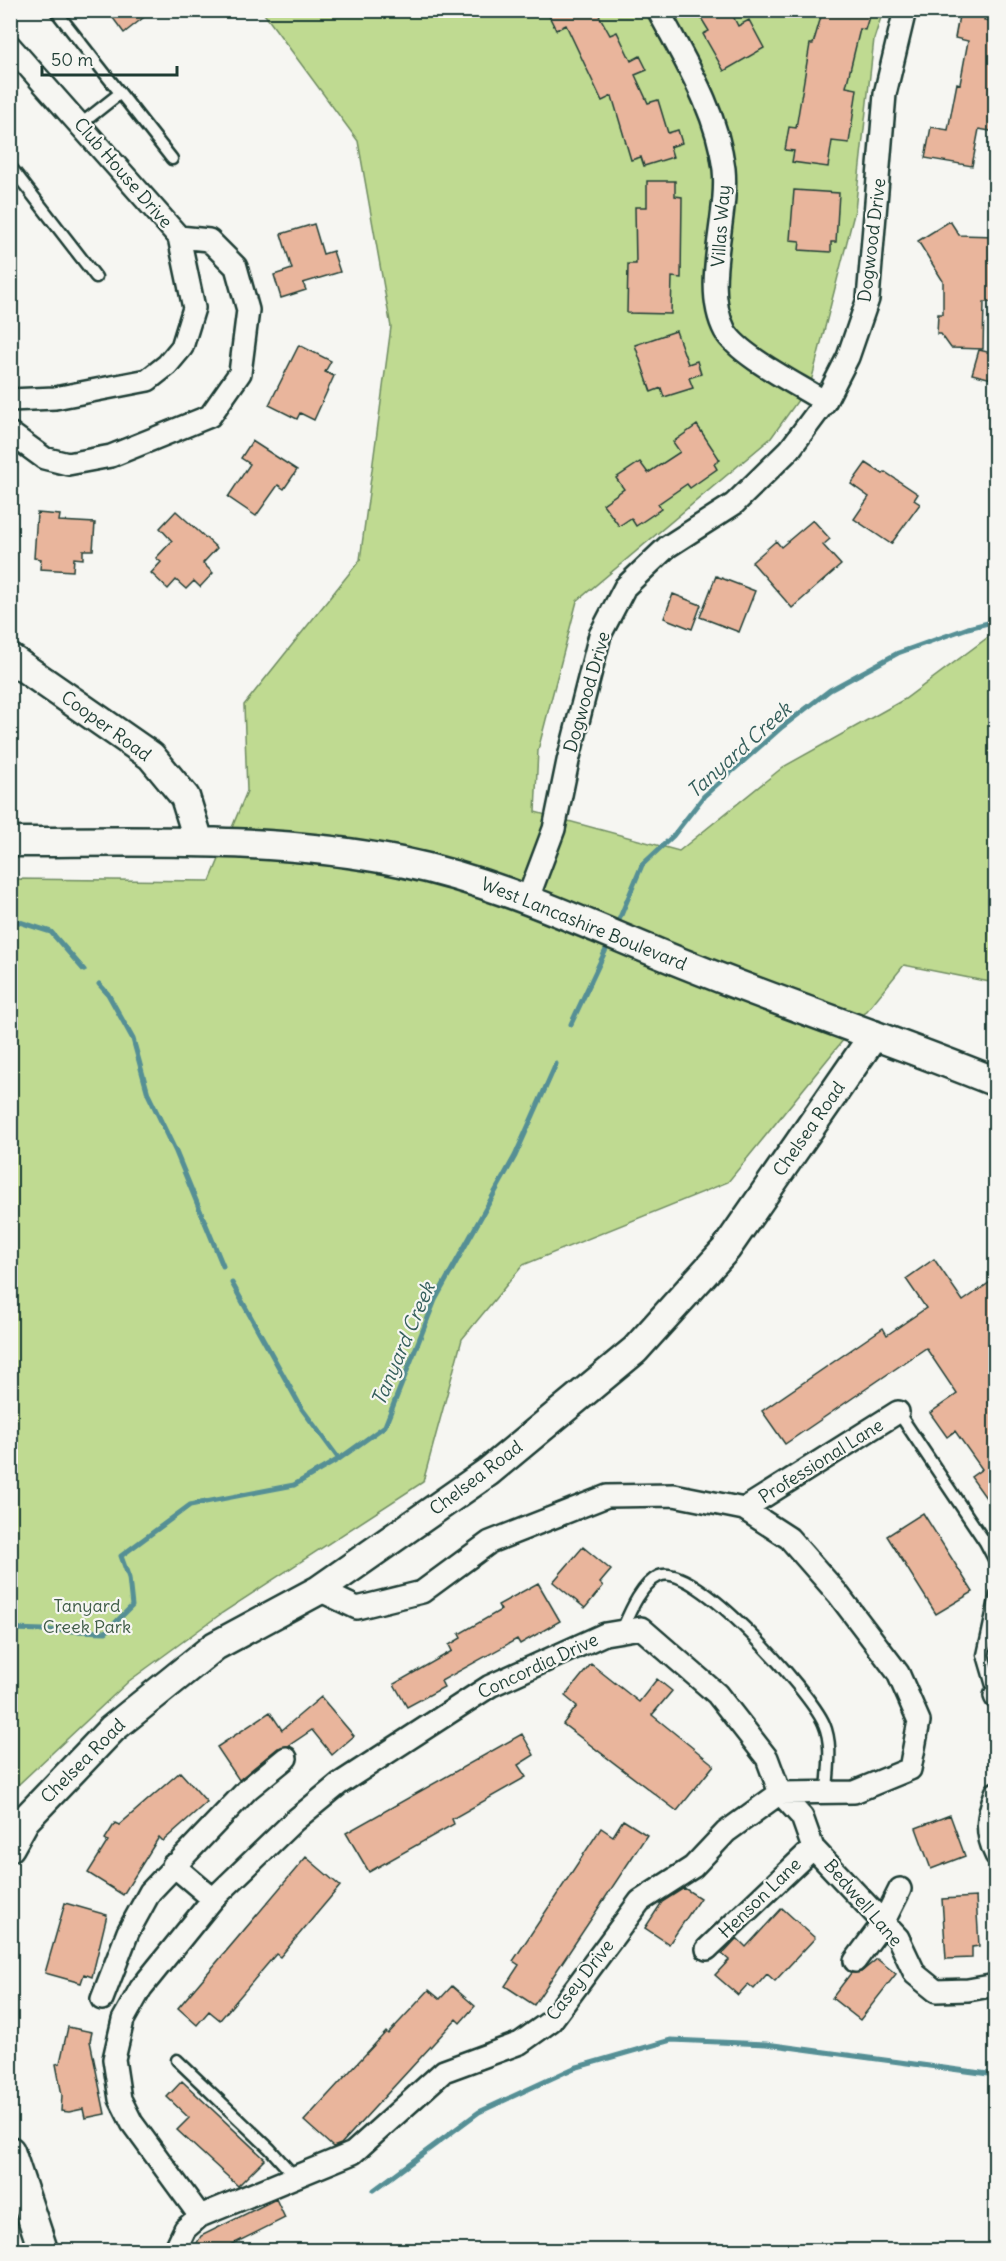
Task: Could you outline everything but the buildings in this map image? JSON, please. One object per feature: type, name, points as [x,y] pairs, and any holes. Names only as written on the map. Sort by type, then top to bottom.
[{"type":"street","name":"Villas Way","points":[[658,10],[711,113],[721,148],[724,172],[716,299],[725,332],[748,356],[825,402]]},
{"type":"street","name":"Dogwood Drive","points":[[540,903],[568,761],[600,634],[625,587],[668,547],[734,504],[790,449],[825,402],[848,357],[868,299],[885,94],[905,10]]},
{"type":"street","name":"Club House Drive","points":[[10,46],[179,237],[194,308],[182,347],[167,365],[148,380],[55,398],[10,400]]},
{"type":"street","points":[[10,432],[44,458],[68,464],[111,456],[210,416],[240,373],[248,310],[236,267],[209,240],[179,237]]},
{"type":"street","name":"Cooper Road","points":[[10,658],[151,756],[185,797],[199,842]]},
{"type":"street","name":"West Lancashire Boulevard","points":[[10,843],[199,842],[296,847],[400,862],[476,881],[540,903],[690,967],[996,1082]]},
{"type":"street","name":"Chelsea Road","points":[[10,1847],[25,1820],[112,1729],[215,1646],[318,1590],[488,1472],[635,1350],[726,1249],[874,1035]]},
{"type":"street","name":"Professional Lane","points":[[744,1509],[898,1412]]},
{"type":"street","points":[[318,1590],[357,1608],[422,1592],[490,1542],[607,1496],[675,1495],[744,1509],[789,1538],[838,1594],[898,1673],[919,1721],[910,1769],[854,1792],[780,1793]]},
{"type":"street","name":"Concordia Drive","points":[[200,2216],[132,2122],[120,2099],[114,2059],[123,2020],[141,1988],[213,1899],[294,1821],[339,1784],[490,1686],[605,1634],[641,1629],[717,1694],[767,1758],[780,1793]]},
{"type":"street","points":[[102,2000],[128,1932],[150,1892],[173,1865],[248,1789],[286,1758]]},
{"type":"street","name":"Bedwell Lane","points":[[780,1793],[802,1817],[813,1848],[898,1938],[915,1974],[936,1991],[968,1990],[996,1984]]},
{"type":"street","name":"Casey Drive","points":[[200,2216],[353,2153],[444,2071],[520,2043],[551,2021],[640,1901],[693,1868],[726,1832],[780,1793]]},
{"type":"street","points":[[996,1793],[988,1812],[987,1839],[996,1855]]},
{"type":"street","name":"Henson Lane","points":[[707,1949],[813,1848]]},
{"type":"street","points":[[173,1865],[213,1899]]},
{"type":"street","points":[[855,1961],[883,1923],[900,1889]]},
{"type":"street","points":[[10,2151],[43,2250]]},
{"type":"street","points":[[175,2250],[185,2229],[200,2216]]},
{"type":"lane","points":[[55,10],[172,159]]},
{"type":"lane","points":[[81,124],[119,94]]},
{"type":"lane","points":[[10,166],[96,277]]},
{"type":"lane","points":[[898,1412],[985,1542],[996,1563]]},
{"type":"lane","points":[[621,1632],[649,1583],[660,1575],[679,1576],[700,1588],[744,1625],[819,1713],[829,1742],[827,1792]]},
{"type":"lane","points":[[995,1697],[983,1655],[996,1595]]},
{"type":"lane","points":[[177,2060],[270,2149],[294,2176]]},
{"type":"green space","name":"Tanyard Creek Park","points":[[262,11],[883,11],[874,39],[855,210],[811,382],[771,438],[577,601],[538,750],[535,812],[679,851],[783,767],[905,699],[995,632],[995,983],[904,965],[728,1182],[523,1265],[462,1339],[423,1482],[222,1613],[129,1681],[19,1784],[11,1795],[11,879],[210,881],[247,791],[244,705],[360,560],[391,327],[358,141]]},
{"type":"waterway","name":"Tanyard Creek","points":[[616,927],[642,865],[673,836],[704,796],[782,727],[830,690],[898,653],[968,628],[996,621]]},
{"type":"waterway","points":[[10,919],[51,932],[84,970]]},
{"type":"waterway","name":"Tanyard Creek","points":[[571,1024],[610,941]]},
{"type":"waterway","points":[[99,984],[108,994],[133,1039],[148,1094],[176,1152],[223,1266]]},
{"type":"waterway","name":"Tanyard Creek","points":[[10,1633],[13,1629],[106,1632],[132,1606],[129,1578],[121,1556],[190,1505],[294,1485],[339,1459],[385,1426],[435,1300],[515,1156],[556,1064]]},
{"type":"waterway","points":[[232,1283],[302,1409],[339,1459]]},
{"type":"waterway","points":[[374,2190],[479,2112],[574,2068],[671,2040],[766,2044],[996,2075]]}]
